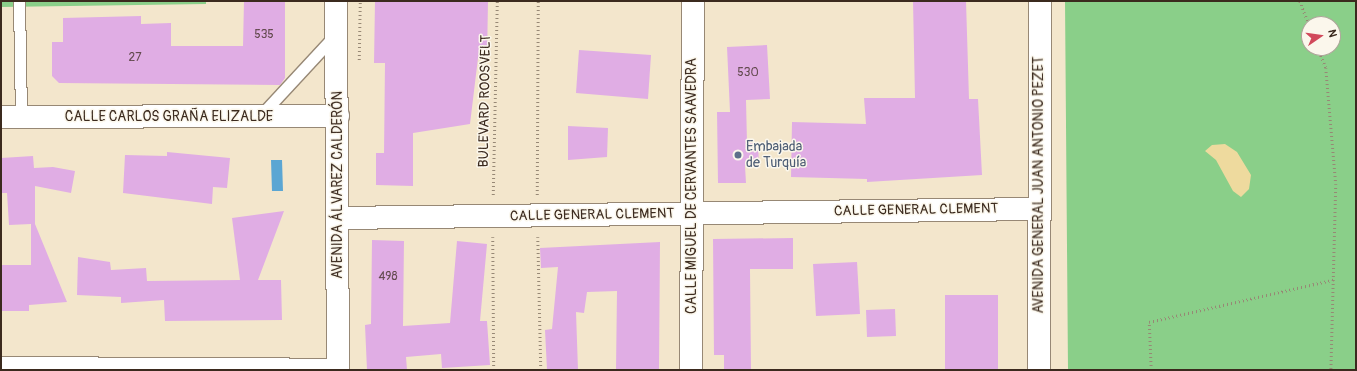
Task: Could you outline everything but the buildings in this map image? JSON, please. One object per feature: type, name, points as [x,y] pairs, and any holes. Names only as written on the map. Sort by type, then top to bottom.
[{"type":"street","name":"AVENIDA ÁLVAREZ CALDERÓN","points":[[336,1],[338,116],[338,370]]},
{"type":"street","name":"CALLE MIGUEL DE CERVANTES SAAVEDRA","points":[[691,370],[693,1]]},
{"type":"street","name":"AVENIDA GENERAL JUAN ANTONIO PEZET","points":[[1039,370],[1038,209],[1040,1]]},
{"type":"street","name":"CALLE CARLOS GRAÑA ELIZALDE","points":[[11,117],[259,118],[338,116]]},
{"type":"street","name":"CALLE GENERAL CLEMENT","points":[[338,218],[1038,209]]},
{"type":"street","points":[[1,368],[99,370],[338,370]]},
{"type":"lane","points":[[11,117],[19,1]]},
{"type":"lane","points":[[259,118],[336,33]]},
{"type":"path","name":"BULEVARD ROOSVELT","points":[[493,202],[497,1]]},
{"type":"path","points":[[537,202],[538,1]]},
{"type":"path","points":[[1300,1],[1306,16]]},
{"type":"path","points":[[1321,56],[1326,68],[1336,184],[1331,370]]},
{"type":"path","points":[[493,228],[494,370]]},
{"type":"path","points":[[538,235],[541,370]]},
{"type":"path","points":[[1152,370],[1149,322],[1333,280]]},
{"type":"green space","points":[[1,1],[206,1],[206,4],[1,7]]},
{"type":"green space","points":[[1065,1],[1356,1],[1356,370],[1068,370]]},
{"type":"sand","points":[[1225,144],[1237,152],[1251,175],[1249,189],[1241,197],[1233,191],[1216,160],[1205,151],[1212,145]]},
{"type":"water","points":[[271,160],[282,160],[283,191],[272,191]]},
{"type":"place","name":"Embajada de Turquía","points":[[738,155]]}]
